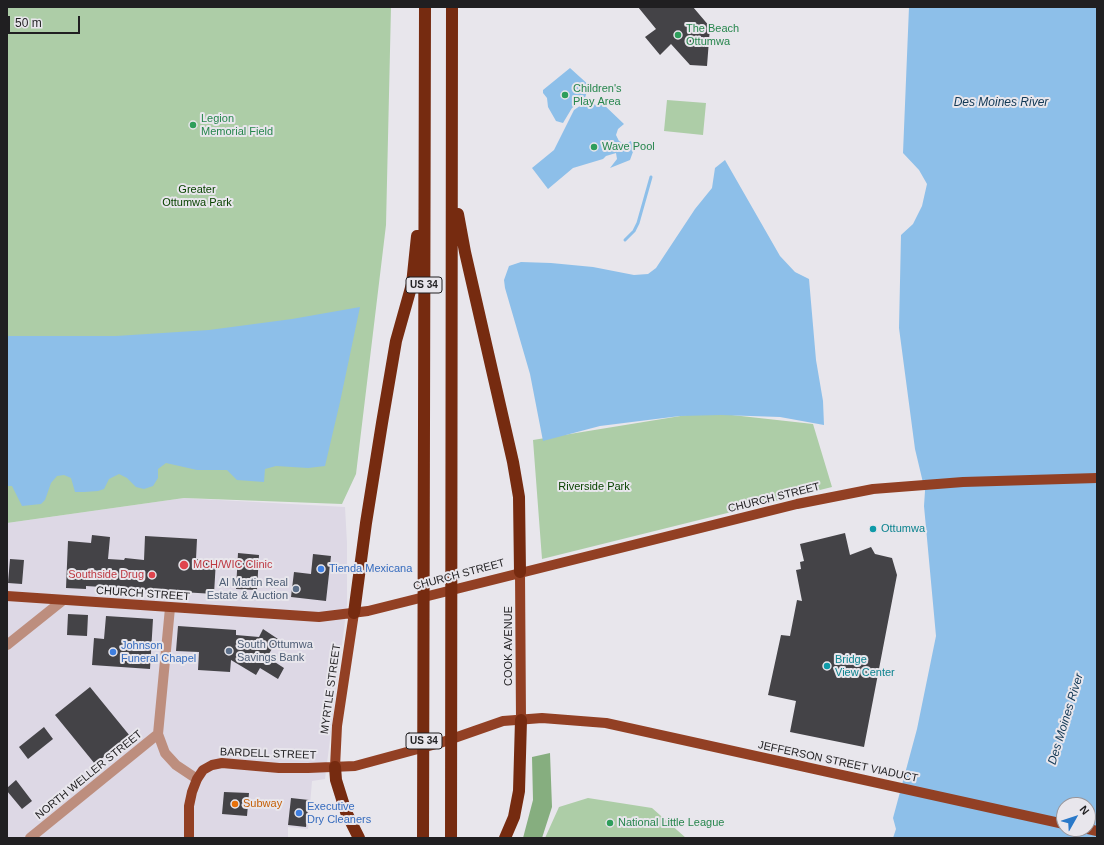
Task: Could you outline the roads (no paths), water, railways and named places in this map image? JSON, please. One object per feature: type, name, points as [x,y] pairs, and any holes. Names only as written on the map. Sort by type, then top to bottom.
[{"type":"highway","name":"US 34","points":[[424,838],[425,7]]},
{"type":"highway","name":"US 34","points":[[451,838],[452,7]]},
{"type":"highway","points":[[354,613],[366,523],[396,341],[412,284],[424,169]]},
{"type":"highway","points":[[452,176],[465,252],[513,462],[519,497],[520,572]]},
{"type":"highway","points":[[506,838],[514,817],[520,791],[521,720]]},
{"type":"highway","points":[[335,767],[336,780],[346,812],[359,838]]},
{"type":"main road","name":"CHURCH STREET","points":[[7,596],[319,618],[374,610],[520,572],[663,539],[797,504],[874,489],[910,485],[1097,478]]},
{"type":"main road","name":"COOK AVENUE","points":[[520,572],[521,720]]},
{"type":"main road","name":"MYRTLE STREET","points":[[335,767],[337,726],[354,613]]},
{"type":"main road","name":"JEFFERSON STREET VIADUCT","points":[[521,720],[542,718],[606,723],[1056,822]]},
{"type":"main road","name":"BARDELL STREET","points":[[197,779],[203,770],[212,765],[222,763],[279,768],[355,766],[440,743],[503,721],[521,720]]},
{"type":"main road","points":[[189,838],[189,806],[197,779]]},
{"type":"street","points":[[7,645],[62,601]]},
{"type":"street","name":"NORTH WELLER STREET","points":[[30,838],[158,734],[170,608]]},
{"type":"street","points":[[158,734],[165,753],[176,765],[197,779]]},
{"type":"water","name":"Des Moines River","points":[[909,7],[1097,7],[1097,838],[893,838],[896,829],[893,818],[917,729],[936,636],[924,506],[925,491],[915,449],[899,328],[901,235],[913,224],[922,206],[927,184],[919,170],[903,153]]},
{"type":"water","name":"Children's Play Area","points":[[570,68],[591,87],[587,91],[585,98],[572,108],[563,123],[556,121],[548,107],[547,98],[543,93],[543,90]]},
{"type":"water","name":"Wave Pool","points":[[587,101],[596,105],[602,103],[624,124],[618,129],[616,135],[619,141],[625,144],[631,141],[634,149],[630,160],[610,168],[617,159],[616,153],[606,156],[603,159],[573,168],[548,189],[532,168],[554,150],[574,110]]},
{"type":"water","points":[[725,160],[780,256],[795,272],[809,279],[816,360],[823,401],[824,425],[780,417],[721,415],[680,416],[600,426],[543,441],[530,374],[505,288],[504,280],[509,266],[521,262],[551,263],[593,267],[634,275],[648,274],[656,268],[695,209],[712,188],[715,168]]},
{"type":"water","points":[[360,307],[325,466],[308,468],[276,466],[265,469],[264,482],[237,480],[227,470],[197,470],[166,463],[158,469],[158,478],[153,486],[144,489],[136,487],[127,478],[119,474],[109,479],[104,489],[84,492],[75,492],[71,478],[64,475],[57,476],[51,483],[45,500],[41,504],[22,506],[12,486],[7,486],[7,336],[116,336],[209,330],[292,319]]},
{"type":"waterway","points":[[625,240],[634,231],[638,223],[651,177]]},
{"type":"place","name":"The Beach Ottumwa","points":[[678,35]]},
{"type":"place","name":"Children's Play Area","points":[[565,95]]},
{"type":"place","name":"Legion Memorial Field","points":[[193,125]]},
{"type":"place","name":"Wave Pool","points":[[594,147]]},
{"type":"place","name":"Ottumwa","points":[[873,529]]},
{"type":"place","name":"MCH/WIC Clinic","points":[[184,565]]},
{"type":"place","name":"Tienda Mexicana","points":[[321,569]]},
{"type":"place","name":"Southside Drug","points":[[152,575]]},
{"type":"place","name":"Al Martin Real Estate & Auction","points":[[296,589]]},
{"type":"place","name":"South Ottumwa Savings Bank","points":[[229,651]]},
{"type":"place","name":"Johnson Funeral Chapel","points":[[113,652]]},
{"type":"place","name":"Bridge View Center","points":[[827,666]]},
{"type":"place","name":"Subway","points":[[235,804]]},
{"type":"place","name":"Executive Dry Cleaners","points":[[299,813]]},
{"type":"place","name":"National Little League","points":[[610,823]]},
{"type":"park label","name":"Greater Ottumwa Park","points":[[197,196]]},
{"type":"park label","name":"Riverside Park","points":[[594,487]]}]
